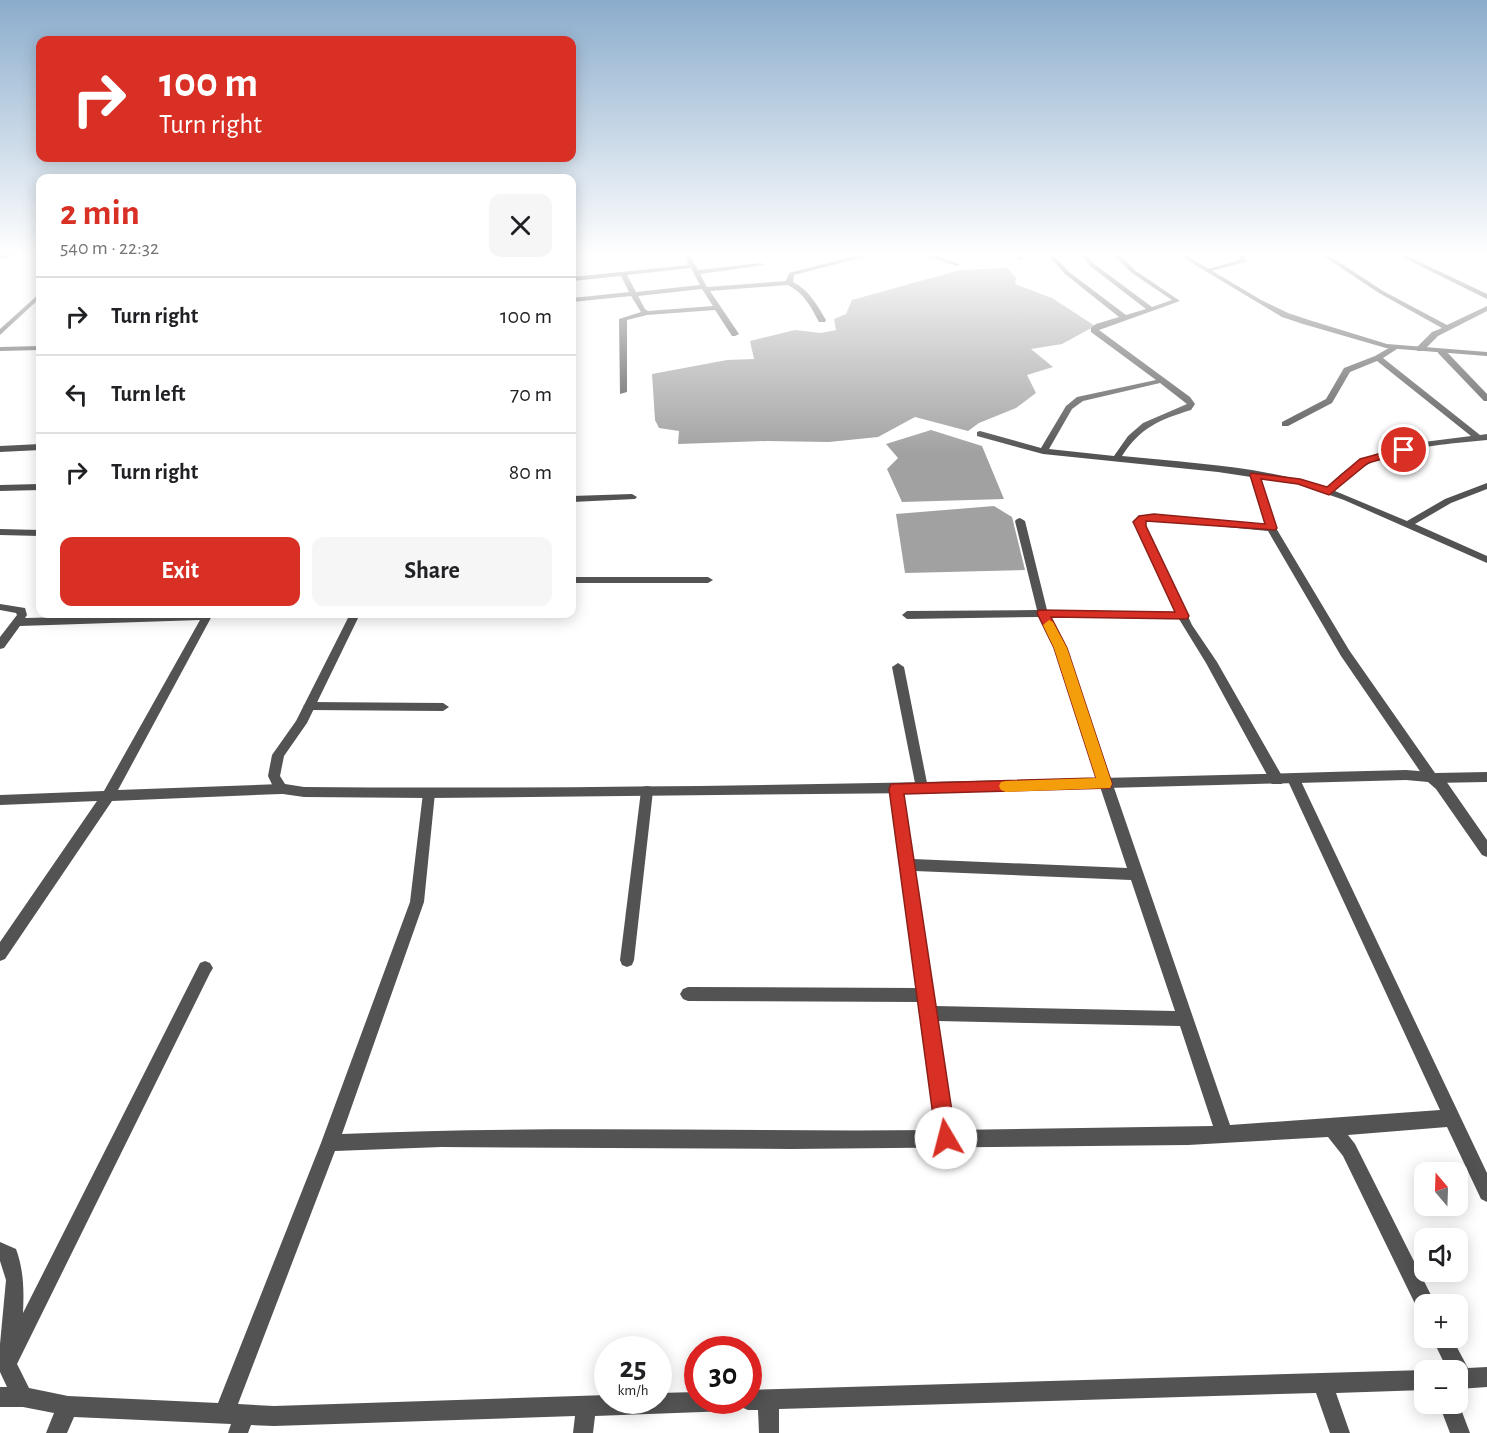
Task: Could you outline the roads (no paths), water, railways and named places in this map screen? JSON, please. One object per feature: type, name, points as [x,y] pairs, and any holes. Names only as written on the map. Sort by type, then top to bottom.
[{"type":"street","points":[[0,333],[13,321]]},
{"type":"street","points":[[623,321],[623,392]]},
{"type":"street","points":[[726,321],[735,334]]},
{"type":"street","points":[[1116,321],[1094,330],[1191,404],[1188,408],[1141,426],[1127,440],[1116,459]]},
{"type":"street","points":[[1305,321],[1394,347],[1487,354]]},
{"type":"street","points":[[1434,321],[1447,328]]},
{"type":"street","points":[[1420,350],[1427,341],[1461,321]]},
{"type":"street","points":[[1285,424],[1329,401],[1347,370],[1378,358],[1394,347]]},
{"type":"street","points":[[0,349],[36,348]]},
{"type":"street","points":[[1441,351],[1487,399]]},
{"type":"street","points":[[1378,358],[1483,438]]},
{"type":"street","points":[[1043,451],[1069,408],[1080,399],[1161,381]]},
{"type":"street","points":[[980,434],[1043,451],[1300,482],[1329,492],[1487,560]]},
{"type":"street","points":[[1329,492],[1337,482],[1364,461],[1382,454],[1483,438]]},
{"type":"street","points":[[0,449],[36,447]]},
{"type":"street","points":[[1255,475],[1271,528],[1345,653],[1432,778],[1448,791],[1487,851]]},
{"type":"street","points":[[1407,525],[1448,501],[1487,486]]},
{"type":"street","points":[[0,488],[36,487]]},
{"type":"street","points":[[576,499],[632,497]]},
{"type":"street","points":[[1271,528],[1154,517],[1143,518],[1139,522],[1183,616],[1285,780],[1487,1193]]},
{"type":"street","points":[[1020,520],[1043,613],[1060,648],[1224,1134]]},
{"type":"street","points":[[0,532],[36,533]]},
{"type":"street","points":[[576,580],[708,580]]},
{"type":"street","points":[[0,607],[21,610],[22,615],[0,645]]},
{"type":"street","points":[[907,615],[1043,613],[1183,616]]},
{"type":"street","points":[[17,622],[153,618]]},
{"type":"street","points":[[0,954],[108,796],[205,618]]},
{"type":"street","points":[[281,789],[274,776],[279,755],[301,723],[353,618]]},
{"type":"street","points":[[898,667],[922,788]]},
{"type":"street","points":[[309,706],[442,707]]},
{"type":"street","points":[[0,800],[281,789],[304,792],[647,792],[896,789],[1406,775],[1432,778],[1487,777]]},
{"type":"street","points":[[896,789],[946,1138]]},
{"type":"street","points":[[627,960],[647,792]]},
{"type":"street","points":[[235,1421],[330,1143],[417,902],[429,793]]},
{"type":"street","points":[[907,865],[1136,874]]},
{"type":"street","points":[[7,1365],[205,968]]},
{"type":"street","points":[[688,994],[926,995]]},
{"type":"street","points":[[928,1013],[1185,1019]]},
{"type":"street","points":[[330,1143],[441,1138],[946,1138],[1224,1134],[1451,1118]]},
{"type":"street","points":[[1332,1128],[1349,1150],[1421,1294]]},
{"type":"street","points":[[0,1251],[9,1256],[15,1280],[7,1365],[23,1397]]},
{"type":"street","points":[[1468,1378],[1487,1377]]},
{"type":"street","points":[[762,1400],[1414,1380]]},
{"type":"street","points":[[1323,1383],[1340,1433]]},
{"type":"street","points":[[0,1397],[23,1397],[68,1406],[235,1421],[274,1416],[684,1403]]},
{"type":"street","points":[[56,1433],[68,1406]]},
{"type":"street","points":[[583,1433],[586,1406]]},
{"type":"street","points":[[762,1412],[769,1433]]},
{"type":"street","points":[[1453,1414],[1460,1433]]}]
